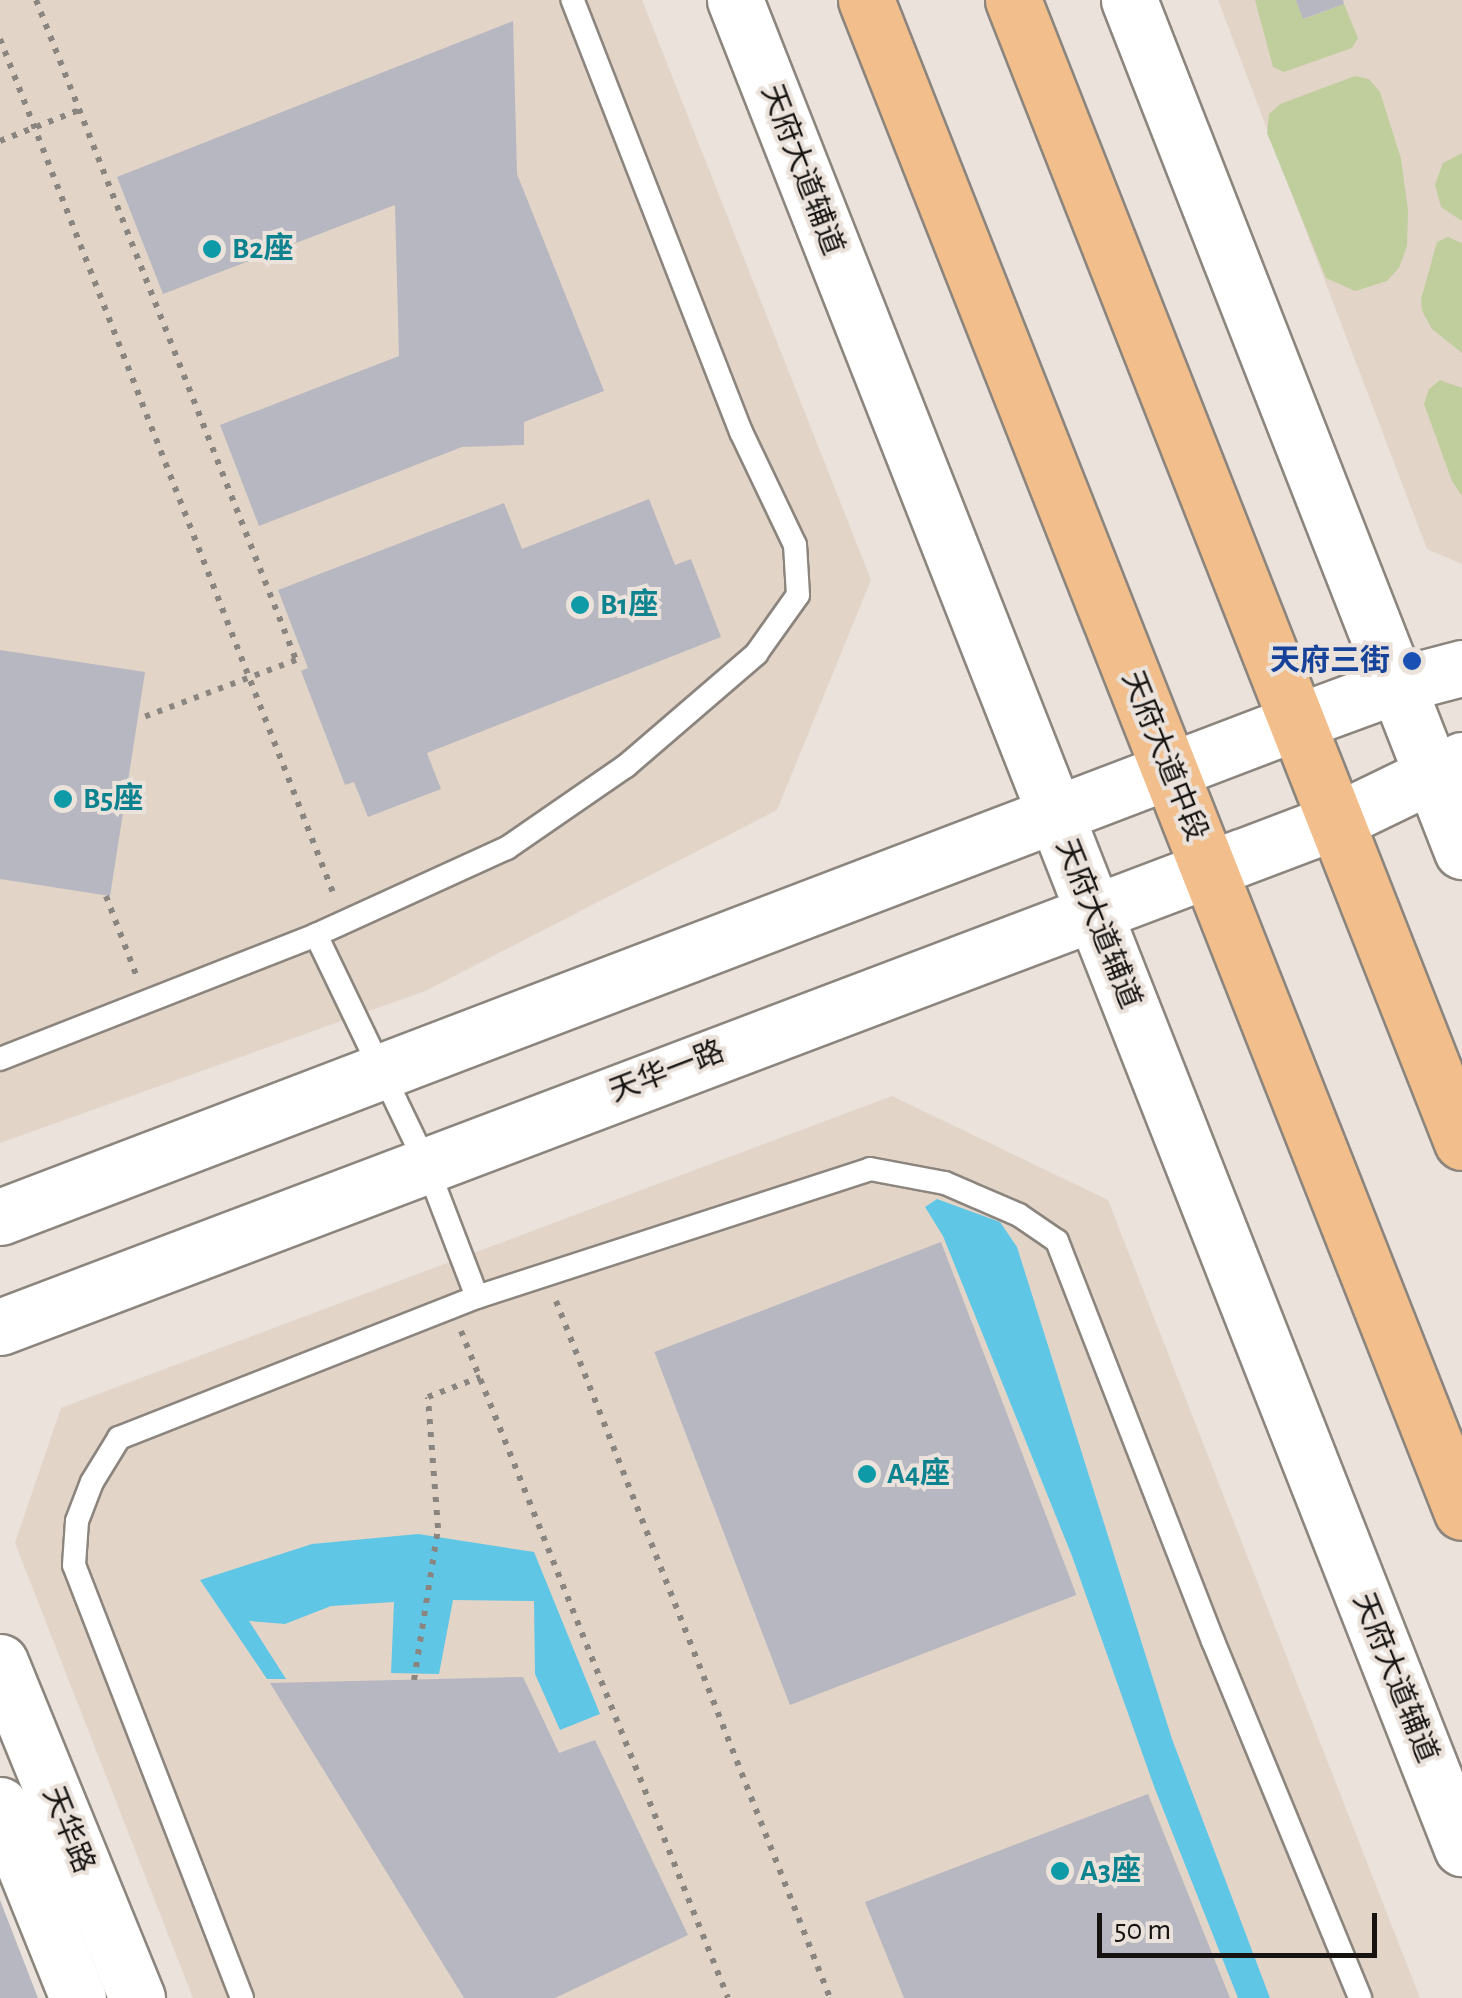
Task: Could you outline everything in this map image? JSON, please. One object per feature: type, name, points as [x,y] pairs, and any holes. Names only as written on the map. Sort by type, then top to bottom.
[{"type":"main road","name":"天府大道中段","points":[[866,0],[1462,1512]]},
{"type":"main road","points":[[1012,0],[1462,1142]]},
{"type":"street","name":"天府大道辅道","points":[[735,0],[1462,1848]]},
{"type":"street","points":[[1129,0],[1397,685],[1447,768],[1462,851]]},
{"type":"street","points":[[0,1217],[1297,722],[1397,685],[1462,668]]},
{"type":"street","points":[[1336,821],[1447,768]]},
{"type":"street","name":"天华一路","points":[[0,1327],[1336,821]]},
{"type":"street","name":"天华路","points":[[0,1662],[137,1998]]},
{"type":"street","name":"天华路","points":[[0,1805],[78,1998]]},
{"type":"lane","points":[[0,1059],[316,935],[507,848],[626,766],[756,654],[798,595],[795,546],[741,432],[573,0]]},
{"type":"lane","points":[[316,935],[426,1164],[477,1297]]},
{"type":"lane","points":[[242,1998],[74,1565],[77,1521],[92,1482],[119,1438],[477,1297],[870,1169],[945,1183],[1018,1215],[1057,1242],[1213,1641],[1360,1998]]},
{"type":"path","points":[[36,0],[296,660],[138,719]]},
{"type":"path","points":[[0,39],[344,922]]},
{"type":"path","points":[[0,141],[79,110]]},
{"type":"path","points":[[106,896],[131,960]]},
{"type":"path","points":[[546,1275],[830,1998]]},
{"type":"path","points":[[452,1306],[728,1998]]},
{"type":"path","points":[[414,1680],[438,1528],[428,1396],[480,1377]]},
{"type":"shaded area","points":[[0,0],[642,0],[871,580],[777,810],[425,991],[0,1143]]},
{"type":"shaded area","points":[[1218,0],[1462,0],[1462,564],[1427,549]]},
{"type":"shaded area","points":[[892,1096],[1108,1200],[1420,1998],[193,1998],[15,1543],[61,1408]]},
{"type":"green space","points":[[1255,0],[1296,0],[1304,19],[1344,4],[1358,38],[1352,48],[1284,72],[1273,67]]},
{"type":"green space","points":[[1355,76],[1369,79],[1380,92],[1401,159],[1408,210],[1407,246],[1399,268],[1387,281],[1355,291],[1326,278],[1267,133],[1269,114],[1280,104]]},
{"type":"green space","points":[[1462,153],[1462,221],[1441,207],[1435,185],[1443,163]]},
{"type":"green space","points":[[1448,237],[1462,243],[1462,353],[1432,329],[1422,311],[1421,299],[1437,242]]},
{"type":"green space","points":[[1440,380],[1462,388],[1462,496],[1452,481],[1424,404],[1429,389]]},
{"type":"water","points":[[937,1199],[1000,1222],[1017,1247],[1172,1739],[1270,1998],[1238,1998],[1155,1789],[1072,1556],[943,1236],[925,1207]]},
{"type":"water","points":[[418,1534],[534,1552],[600,1714],[560,1730],[535,1674],[534,1601],[453,1600],[439,1674],[391,1673],[394,1602],[331,1606],[285,1624],[249,1621],[286,1679],[267,1679],[200,1580],[312,1544]]},
{"type":"building","points":[[1296,0],[1343,0],[1344,4],[1303,19]]},
{"type":"building","name":"B2座","points":[[513,21],[517,174],[604,391],[524,422],[524,445],[462,447],[259,526],[220,425],[399,356],[395,205],[163,294],[117,177]]},
{"type":"building","name":"B1座","points":[[649,499],[675,565],[691,559],[721,637],[427,753],[441,789],[368,817],[354,782],[345,785],[301,671],[308,668],[278,590],[504,503],[522,549]]},
{"type":"building","name":"B5座","points":[[0,650],[145,672],[110,896],[0,879]]},
{"type":"building","name":"A4座","points":[[941,1242],[1076,1595],[790,1705],[654,1352]]},
{"type":"building","points":[[523,1677],[559,1753],[595,1740],[688,1935],[555,1998],[464,1998],[270,1683]]},
{"type":"building","name":"A3座","points":[[1148,1794],[1230,1998],[904,1998],[865,1902]]},
{"type":"building","points":[[0,1900],[38,1998],[0,1998]]},
{"type":"place","name":"B2座","points":[[212,249]]},
{"type":"place","name":"B1座","points":[[580,605]]},
{"type":"place","name":"天府三街","points":[[1412,661]]},
{"type":"place","name":"B5座","points":[[63,799]]},
{"type":"place","name":"A4座","points":[[867,1474]]},
{"type":"place","name":"A3座","points":[[1060,1871]]}]
